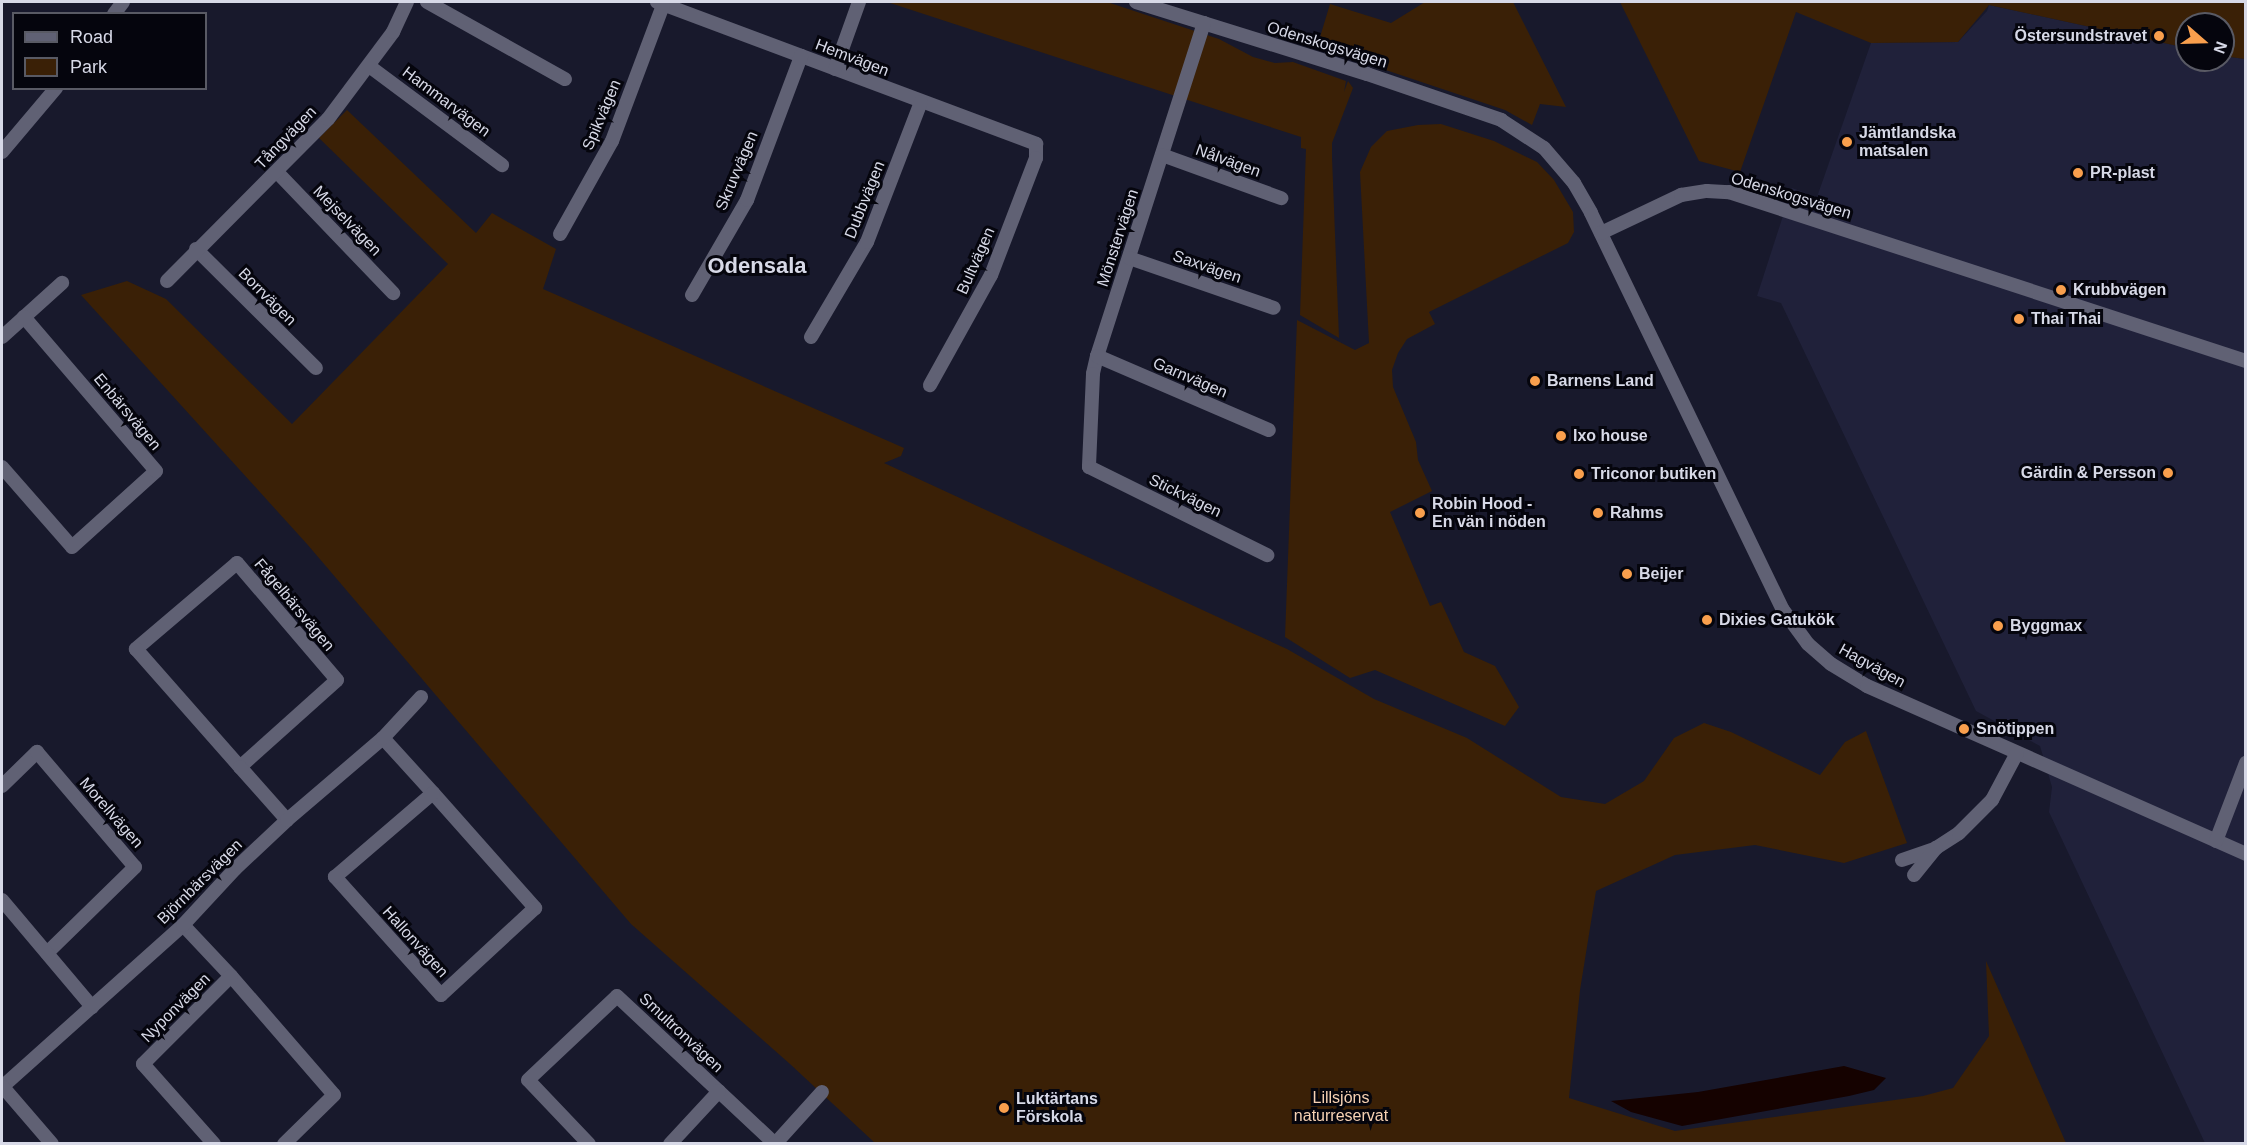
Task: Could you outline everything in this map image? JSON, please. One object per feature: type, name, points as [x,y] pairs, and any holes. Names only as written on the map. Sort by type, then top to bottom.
[{"type":"street","name":"Tångvägen","points":[[167,280],[328,119],[393,32],[407,2]]},
{"type":"street","points":[[427,2],[565,79]]},
{"type":"street","points":[[835,69],[859,2]]},
{"type":"street","name":"Odenskogsvägen","points":[[1136,2],[1501,120],[1544,148],[1564,168],[1575,183],[1601,233],[1681,195],[1707,191],[1729,192],[2246,361]]},
{"type":"street","name":"Hemvägen","points":[[660,3],[1036,144]]},
{"type":"street","name":"Spikvägen","points":[[560,234],[612,141],[660,3]]},
{"type":"street","name":"Mönstervägen","points":[[1089,467],[1093,374],[1097,356],[1204,23]]},
{"type":"street","name":"Skruvvägen","points":[[692,295],[747,200],[801,56]]},
{"type":"street","name":"Hammarvägen","points":[[369,66],[502,165]]},
{"type":"street","points":[[2,153],[54,90]]},
{"type":"street","name":"Dubbvägen","points":[[811,337],[867,242],[921,102]]},
{"type":"street","name":"Bultvägen","points":[[930,385],[990,275],[1036,158],[1036,144]]},
{"type":"street","name":"Nålvägen","points":[[1162,154],[1281,198]]},
{"type":"street","name":"Mejselvägen","points":[[277,172],[393,293]]},
{"type":"street","name":"Hagvägen","points":[[1601,233],[1783,610],[1808,644],[1831,664],[1867,686],[2246,854]]},
{"type":"street","name":"Borrvägen","points":[[196,249],[316,368]]},
{"type":"street","name":"Saxvägen","points":[[1129,258],[1274,308]]},
{"type":"street","points":[[2,337],[62,283]]},
{"type":"street","name":"Enbärsvägen","points":[[2,466],[72,547],[156,471],[24,317]]},
{"type":"street","name":"Garnvägen","points":[[1097,356],[1269,430]]},
{"type":"street","name":"Stickvägen","points":[[1089,467],[1267,555]]},
{"type":"street","name":"Fågelbärsvägen","points":[[240,767],[337,680],[237,563],[136,649],[240,767],[287,820]]},
{"type":"street","name":"Björnbärsvägen","points":[[2,1087],[183,925],[234,869],[287,820],[383,738],[421,698]]},
{"type":"street","name":"Hallonvägen","points":[[383,738],[433,793],[535,908],[441,995],[335,877],[433,793]]},
{"type":"street","name":"Morellvägen","points":[[2,786],[37,752],[135,867],[47,953]]},
{"type":"street","points":[[1902,860],[1936,848],[1959,833],[1992,800],[2017,753]]},
{"type":"street","points":[[2216,841],[2246,763]]},
{"type":"street","points":[[1914,875],[1936,848]]},
{"type":"street","points":[[2,900],[92,1007]]},
{"type":"street","name":"Nyponvägen","points":[[183,925],[231,976],[334,1095],[284,1143]]},
{"type":"street","name":"Nyponvägen","points":[[214,1143],[143,1064],[231,976]]},
{"type":"street","name":"Smultronvägen","points":[[589,1143],[528,1080],[617,996],[775,1143]]},
{"type":"street","points":[[2,1087],[49,1143]]},
{"type":"street","name":"Smultronvägen","points":[[670,1143],[719,1091]]},
{"type":"street","points":[[775,1143],[822,1092]]},
{"type":"shaded area","points":[[1989,5],[2175,45],[2175,72],[2235,72],[2235,58],[2245,59],[2245,1143],[2205,1143],[2049,812],[2052,787],[2040,746],[1976,711],[1781,303],[1757,296],[1792,188],[1817,197],[1871,43],[1958,42],[1987,11]]},
{"type":"shaded area","points":[[1844,1066],[1886,1078],[1874,1090],[1849,1096],[1682,1126],[1631,1112],[1611,1101],[1698,1092]]},
{"type":"green space","points":[[887,2],[1107,2],[1219,39],[1253,57],[1275,63],[1293,62],[1346,81],[1344,92],[1348,81],[1353,88],[1332,143],[1339,338],[1300,315],[1306,149],[1301,148],[1301,137]]},
{"type":"green space","points":[[1425,2],[1513,2],[1566,107],[1540,104],[1532,125],[1505,110],[1317,47],[1330,4],[1391,23]]},
{"type":"green space","points":[[1620,2],[2245,2],[2245,59],[2235,58],[2235,12],[2175,12],[2175,45],[1989,5],[1958,42],[1871,43],[1796,12],[1740,172],[1699,161]]},
{"type":"green space","name":"Lillsjöns naturreservat","points":[[347,110],[476,233],[492,213],[556,249],[543,289],[904,448],[901,456],[884,463],[1287,649],[1374,699],[1467,738],[1561,797],[1605,804],[1644,781],[1674,738],[1704,723],[1731,732],[1820,775],[1845,742],[1866,731],[1907,843],[1844,863],[1755,845],[1675,855],[1596,891],[1580,990],[1569,1098],[1675,1131],[1923,1096],[1953,1088],[1989,1036],[1986,961],[2066,1143],[875,1143],[790,1064],[631,924],[307,544],[81,295],[127,281],[166,299],[292,424],[448,264],[319,138]]},
{"type":"green space","points":[[1441,124],[1494,141],[1537,162],[1554,180],[1573,212],[1574,232],[1568,243],[1429,312],[1435,324],[1407,339],[1398,353],[1392,370],[1393,387],[1416,442],[1418,460],[1432,491],[1390,512],[1430,606],[1441,602],[1464,652],[1495,666],[1519,707],[1505,726],[1375,670],[1350,678],[1285,637],[1297,320],[1355,350],[1369,343],[1360,172],[1371,147],[1387,131],[1418,125]]},
{"type":"place","name":"Östersundstravet","points":[[2159,36]]},
{"type":"place","name":"Jämtlandska matsalen","points":[[1847,142]]},
{"type":"place","name":"PR-plast","points":[[2078,173]]},
{"type":"place","name":"Krubbvägen","points":[[2061,290]]},
{"type":"place","name":"Thai Thai","points":[[2019,319]]},
{"type":"place","name":"Barnens Land","points":[[1535,381]]},
{"type":"place","name":"Ixo house","points":[[1561,436]]},
{"type":"place","name":"Gärdin & Persson","points":[[2168,473]]},
{"type":"place","name":"Triconor butiken","points":[[1579,474]]},
{"type":"place","name":"Robin Hood - En vän i nöden","points":[[1420,513]]},
{"type":"place","name":"Rahms","points":[[1598,513]]},
{"type":"place","name":"Beijer","points":[[1627,574]]},
{"type":"place","name":"Dixies Gatukök","points":[[1707,620]]},
{"type":"place","name":"Byggmax","points":[[1998,626]]},
{"type":"place","name":"Snötippen","points":[[1964,729]]},
{"type":"place","name":"Luktärtans Förskola","points":[[1004,1108]]},
{"type":"district","name":"Odensala","points":[[757,266]]}]
